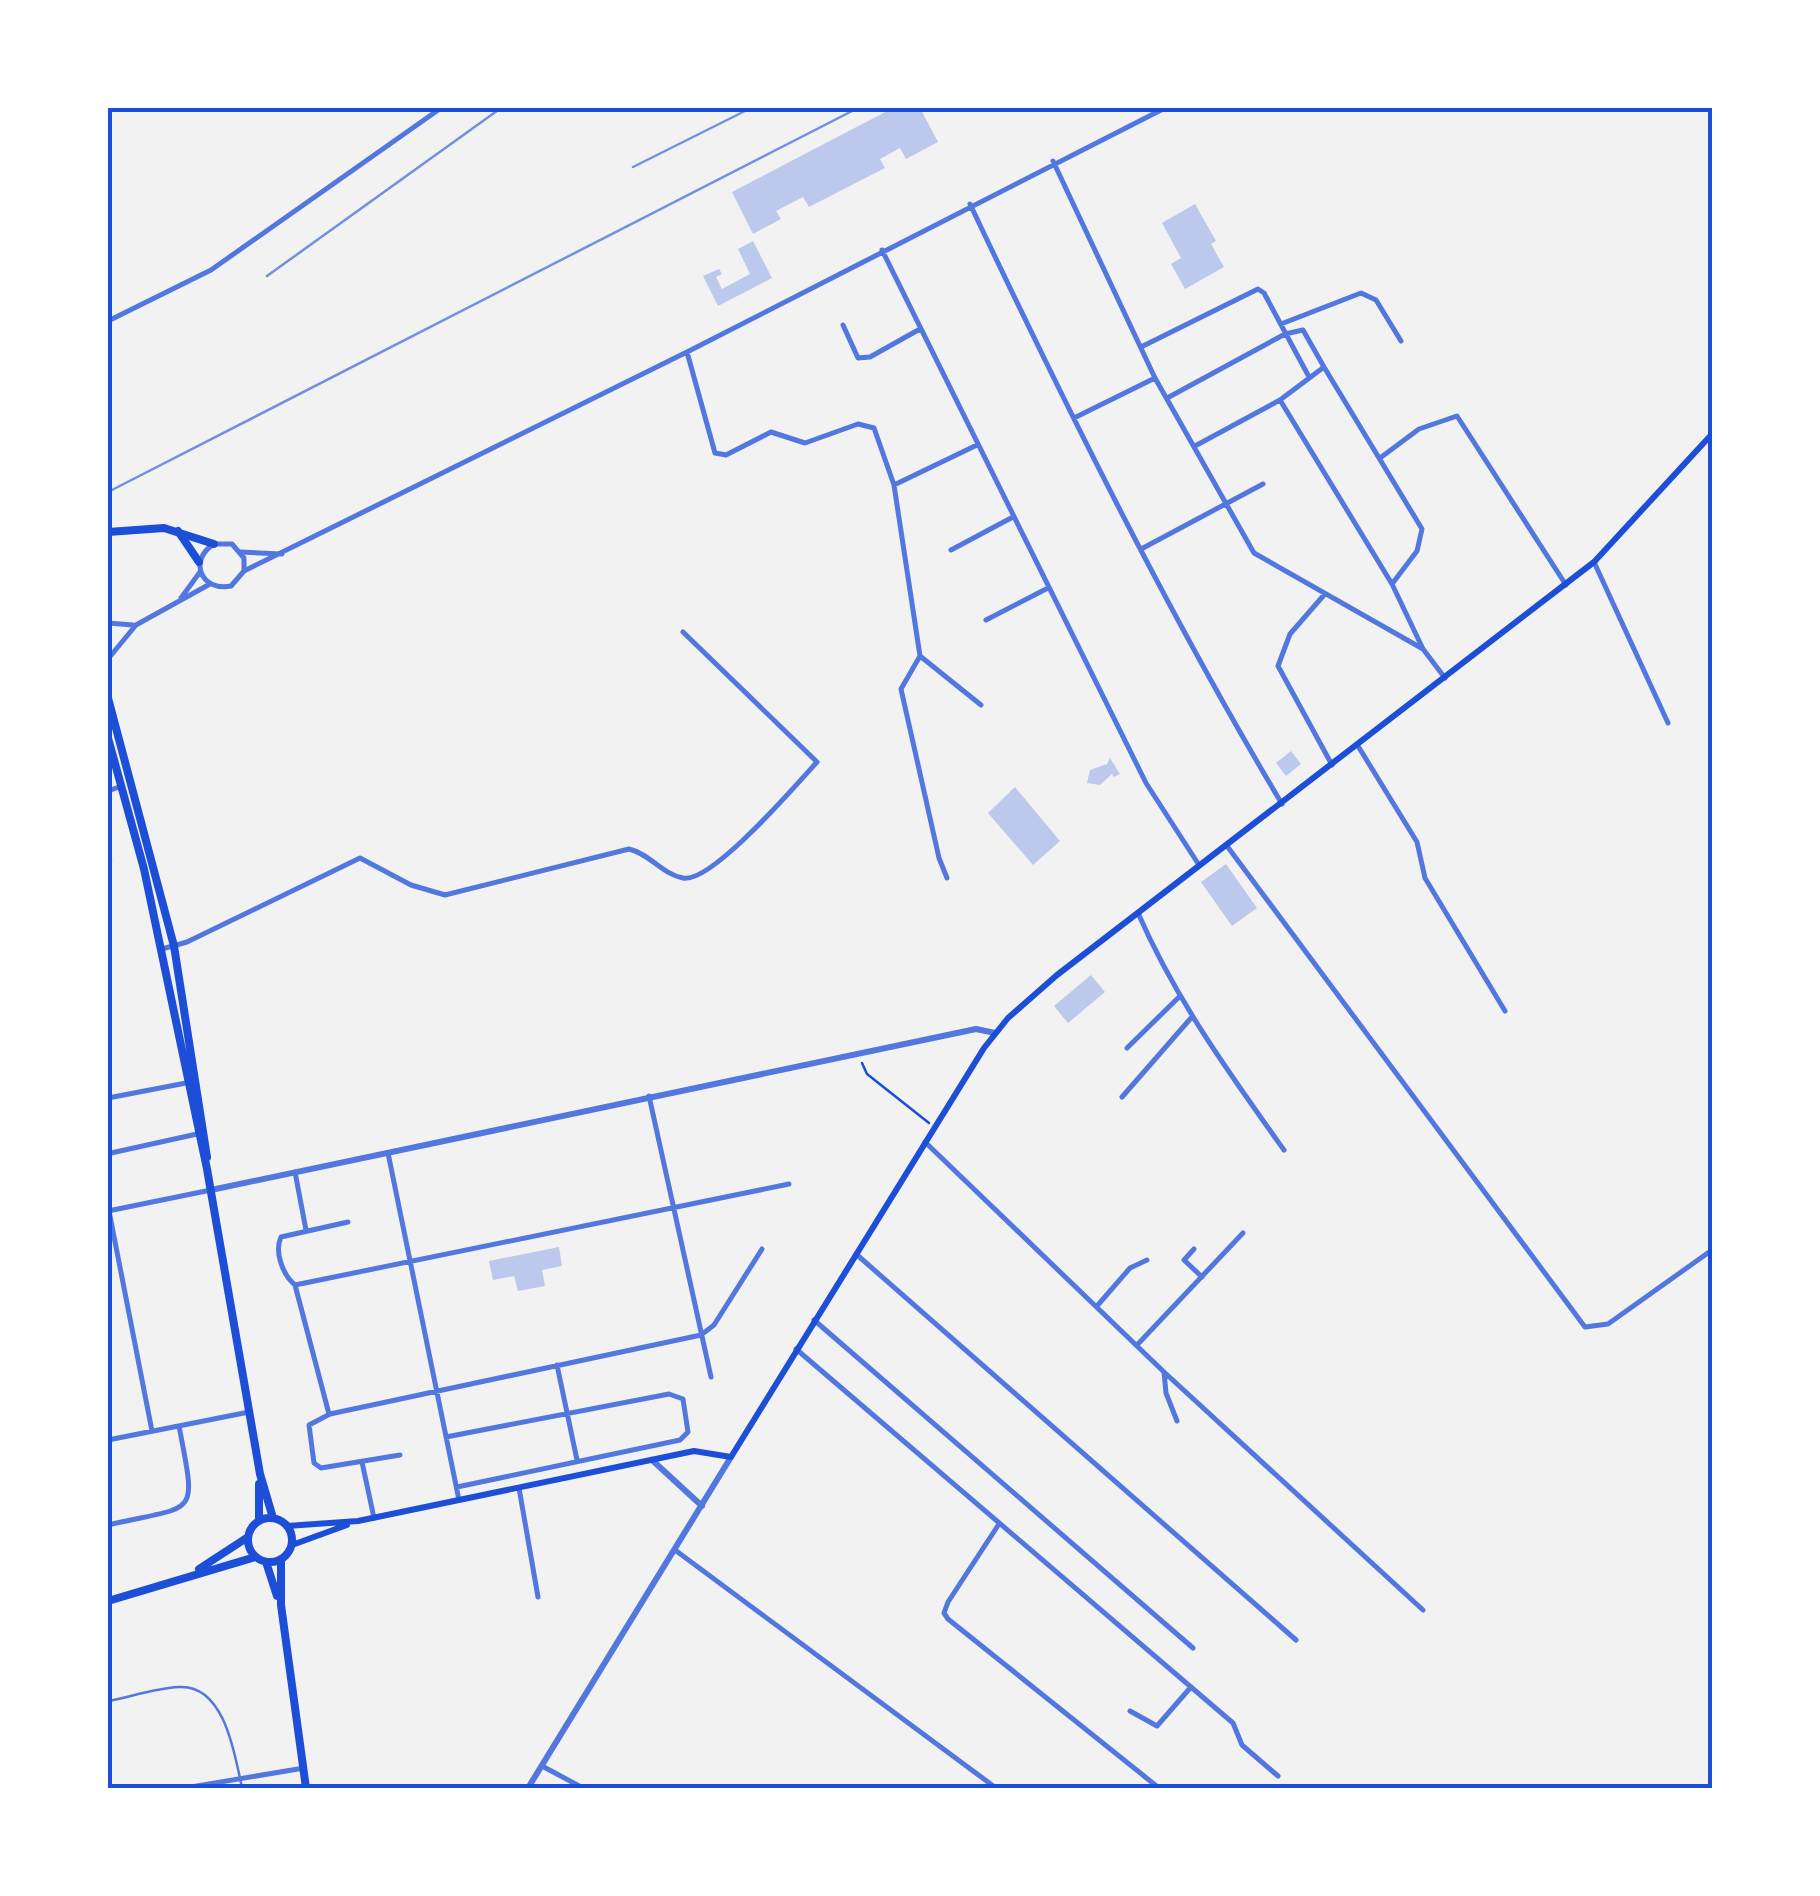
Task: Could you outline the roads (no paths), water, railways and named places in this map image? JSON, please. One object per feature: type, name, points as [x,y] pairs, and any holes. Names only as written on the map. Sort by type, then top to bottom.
[{"type":"main road","points":[[259,1521],[273,1518],[287,1526],[358,1521],[694,1451],[732,1457],[995,1032],[1036,992],[1594,562],[1712,434]]},
{"type":"main road","points":[[108,532],[148,527],[214,544]]},
{"type":"main road","points":[[178,532],[199,562]]},
{"type":"main road","points":[[108,698],[174,946],[249,1412],[273,1518]]},
{"type":"main road","points":[[108,738],[161,949],[196,1134],[208,1169]]},
{"type":"main road","points":[[108,762],[118,773]]},
{"type":"main road","points":[[195,1571],[248,1537],[259,1521],[260,1474]]},
{"type":"main road","points":[[280,1604],[282,1559],[292,1545],[358,1521]]},
{"type":"main road","points":[[287,1526],[292,1545]]},
{"type":"main road","points":[[248,1537],[255,1556],[266,1562],[282,1559]]},
{"type":"main road","points":[[108,1601],[195,1571],[255,1556]]},
{"type":"main road","points":[[266,1562],[280,1604],[306,1788]]},
{"type":"street","points":[[108,322],[198,279],[441,108]]},
{"type":"street","points":[[108,659],[136,624],[179,600],[210,584],[231,586],[244,570],[285,554],[1165,108]]},
{"type":"street","points":[[1054,161],[1155,378],[1169,397],[1225,506],[1260,560],[1424,650]]},
{"type":"street","points":[[970,204],[1074,418],[1223,705],[1282,804]]},
{"type":"street","points":[[882,250],[1146,783],[1198,865]]},
{"type":"street","points":[[1143,346],[1252,290],[1264,293],[1308,375]]},
{"type":"street","points":[[1281,324],[1360,292],[1376,300],[1401,342]]},
{"type":"street","points":[[843,325],[858,358],[870,356],[920,330]]},
{"type":"street","points":[[1169,397],[1285,334],[1303,330],[1308,333],[1423,536],[1392,584]]},
{"type":"street","points":[[687,352],[715,453],[726,455],[772,432],[809,443],[864,423],[874,428],[894,485],[920,656],[901,689],[938,858],[947,878]]},
{"type":"street","points":[[1195,446],[1280,400],[1324,366]]},
{"type":"street","points":[[1074,418],[1155,378]]},
{"type":"street","points":[[1280,400],[1392,584],[1424,650],[1445,678]]},
{"type":"street","points":[[1380,458],[1419,429],[1457,416],[1566,585]]},
{"type":"street","points":[[894,485],[977,445]]},
{"type":"street","points":[[1142,548],[1263,484]]},
{"type":"street","points":[[952,550],[1013,517]]},
{"type":"street","points":[[210,584],[200,572],[199,562],[214,544],[232,544],[241,552],[244,570]]},
{"type":"street","points":[[241,552],[285,554]]},
{"type":"street","points":[[1594,562],[1668,723]]},
{"type":"street","points":[[179,600],[200,572]]},
{"type":"street","points":[[986,620],[1048,588]]},
{"type":"street","points":[[1324,594],[1290,634],[1278,666],[1332,766]]},
{"type":"street","points":[[108,623],[136,624]]},
{"type":"street","points":[[161,949],[360,858],[411,885],[446,895],[629,849],[642,852],[670,874],[688,880],[699,876],[734,848],[818,762],[684,632]]},
{"type":"street","points":[[920,656],[980,705]]},
{"type":"street","points":[[1358,746],[1417,842],[1424,878],[1505,1012]]},
{"type":"street","points":[[108,792],[122,786]]},
{"type":"street","points":[[1227,846],[1584,1327],[1608,1324],[1712,1250]]},
{"type":"street","points":[[1138,913],[1178,998],[1284,1150]]},
{"type":"street","points":[[1128,1048],[1178,998]]},
{"type":"street","points":[[1122,1098],[1191,1018]]},
{"type":"street","points":[[152,1431],[108,1211],[858,1052],[976,1030],[995,1032]]},
{"type":"street","points":[[108,1098],[186,1084]]},
{"type":"street","points":[[648,1096],[711,1376]]},
{"type":"street","points":[[111,1153],[196,1134]]},
{"type":"street","points":[[925,1142],[1164,1372],[1423,1610]]},
{"type":"street","points":[[388,1153],[459,1500]]},
{"type":"street","points":[[294,1172],[306,1230]]},
{"type":"street","points":[[296,1285],[788,1184]]},
{"type":"street","points":[[330,1414],[296,1285],[285,1277],[278,1239],[348,1222]]},
{"type":"street","points":[[1137,1346],[1243,1232]]},
{"type":"street","points":[[400,1455],[321,1468],[314,1463],[310,1425],[330,1414],[701,1335],[714,1325],[762,1249]]},
{"type":"street","points":[[1194,1249],[1184,1260],[1202,1277]]},
{"type":"street","points":[[856,1254],[1296,1640]]},
{"type":"street","points":[[1096,1306],[1130,1268],[1146,1260]]},
{"type":"street","points":[[814,1320],[1193,1648]]},
{"type":"street","points":[[796,1349],[1233,1722],[1242,1745],[1278,1776]]},
{"type":"street","points":[[557,1366],[577,1462]]},
{"type":"street","points":[[1164,1372],[1166,1394],[1177,1422]]},
{"type":"street","points":[[446,1437],[675,1394],[683,1399],[688,1432],[680,1440],[456,1488]]},
{"type":"street","points":[[108,1440],[249,1412]]},
{"type":"street","points":[[108,1525],[178,1509],[188,1502],[192,1491],[180,1426]]},
{"type":"street","points":[[528,1788],[732,1457]]},
{"type":"street","points":[[652,1460],[702,1506]]},
{"type":"street","points":[[362,1462],[374,1518]]},
{"type":"street","points":[[519,1488],[538,1596]]},
{"type":"street","points":[[999,1524],[944,1613],[1159,1788]]},
{"type":"street","points":[[675,1550],[996,1788]]},
{"type":"street","points":[[1130,1711],[1146,1724],[1157,1726],[1191,1687]]},
{"type":"street","points":[[542,1766],[583,1788]]},
{"type":"street","points":[[185,1788],[304,1768]]},
{"type":"lane","points":[[108,1701],[182,1686],[199,1693],[219,1712],[242,1788]]},
{"type":"railway","points":[[267,276],[501,108]]},
{"type":"railway","points":[[633,167],[751,108]]},
{"type":"railway","points":[[108,492],[858,108]]}]
